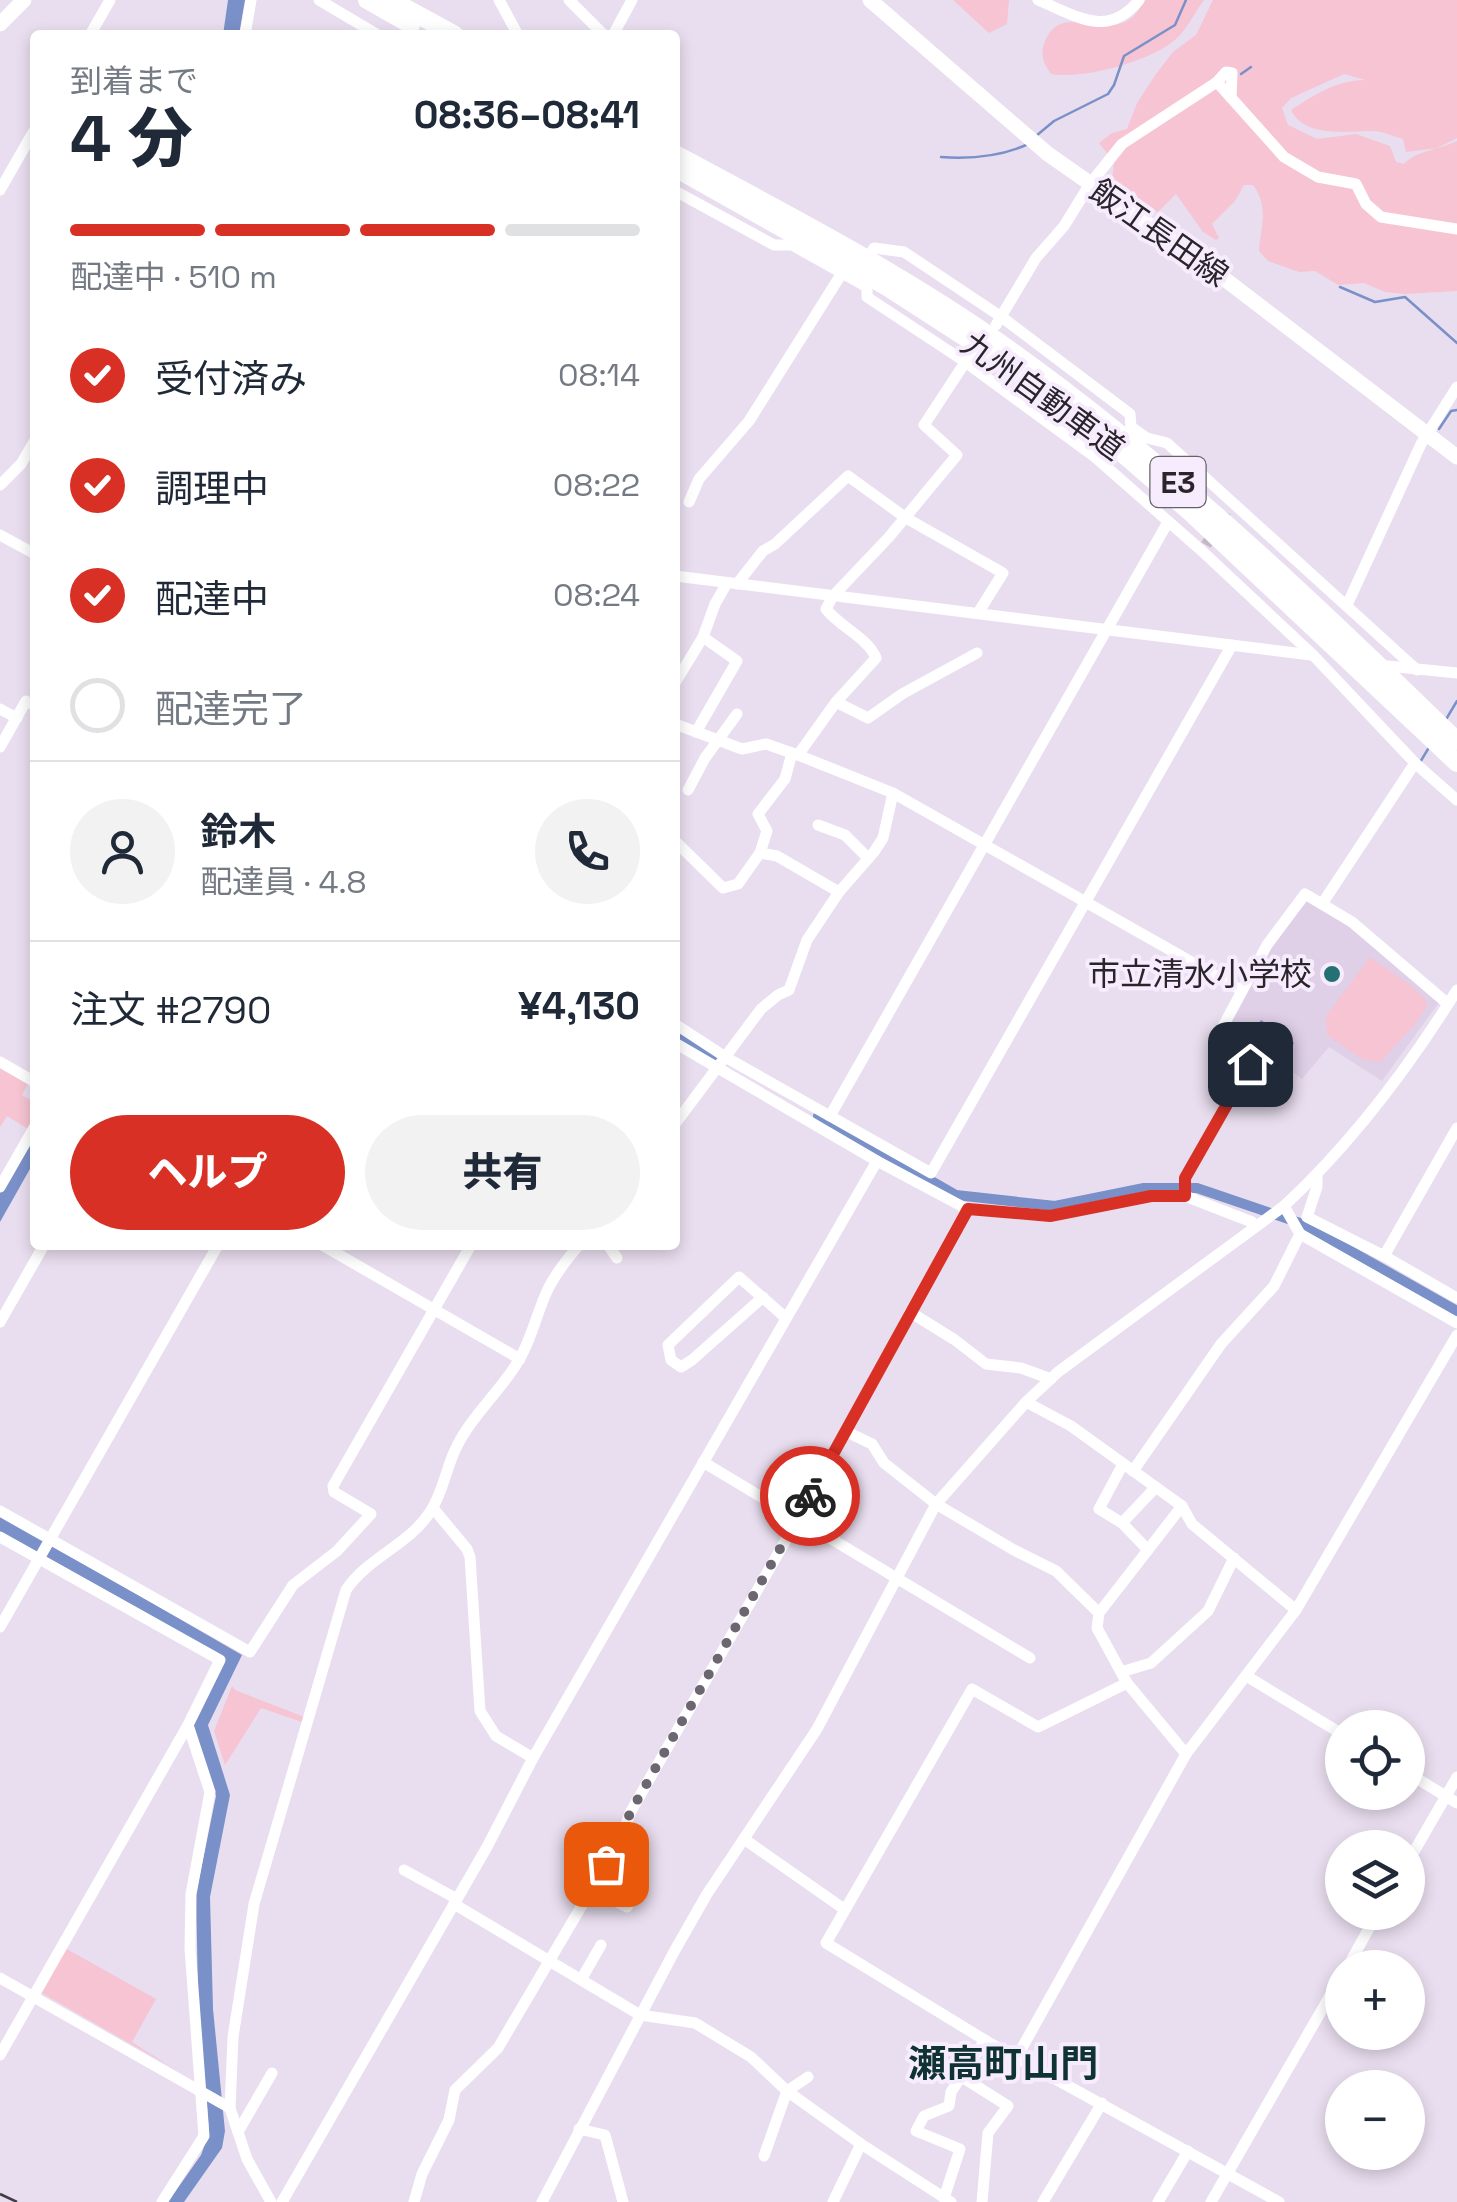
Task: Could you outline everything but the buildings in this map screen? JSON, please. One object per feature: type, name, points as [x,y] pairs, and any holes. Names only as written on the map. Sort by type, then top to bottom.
[{"type":"highway","points":[[367,0],[420,30]]},
{"type":"highway","points":[[392,0],[445,30]]},
{"type":"highway","name":"九州自動車道","points":[[680,161],[1008,348],[1117,430],[1202,502],[1431,726],[1457,763]]},
{"type":"highway","name":"九州自動車道","points":[[1431,726],[1457,741]]},
{"type":"main road","points":[[0,24],[24,0]]},
{"type":"main road","name":"飯江長田線","points":[[870,0],[1028,138],[1206,264],[1457,457]]},
{"type":"street","points":[[93,30],[110,0]]},
{"type":"street","points":[[246,30],[251,0]]},
{"type":"street","points":[[319,0],[370,30]]},
{"type":"street","points":[[499,0],[515,30]]},
{"type":"street","points":[[569,0],[599,30]]},
{"type":"street","points":[[616,30],[632,0]]},
{"type":"street","points":[[1038,0],[1082,19],[1106,22],[1126,17],[1139,0]]},
{"type":"street","points":[[999,322],[1036,258],[1064,226],[1090,184],[1122,144],[1217,82],[1284,157],[1318,177],[1356,184],[1366,204],[1381,217],[1457,228]]},
{"type":"street","points":[[0,190],[30,138]]},
{"type":"street","points":[[680,193],[774,245],[792,245],[866,287],[868,297],[967,358],[1095,457],[1168,522],[1204,548],[1319,656],[1414,763],[1457,800]]},
{"type":"street","points":[[855,280],[874,248],[904,252],[1130,414],[1131,427],[1147,438],[1167,444],[1230,507],[1348,605],[1416,670]]},
{"type":"street","points":[[689,502],[699,479],[748,421],[842,274]]},
{"type":"street","points":[[680,845],[723,888],[738,884],[760,853],[767,832],[758,814],[785,779],[796,754],[836,702],[872,665],[876,654],[826,609],[833,596],[906,518],[957,454],[924,425],[967,358]]},
{"type":"street","points":[[1348,605],[1426,434],[1457,388]]},
{"type":"street","points":[[0,485],[30,448]]},
{"type":"street","points":[[680,675],[703,637],[715,604],[732,583],[762,551],[775,544],[848,476],[906,518],[1003,573],[978,614]]},
{"type":"street","points":[[830,1116],[1168,522]]},
{"type":"street","points":[[0,535],[30,551]]},
{"type":"street","points":[[680,577],[1319,656]]},
{"type":"street","points":[[696,732],[737,661],[703,637]]},
{"type":"street","points":[[680,1027],[931,1173],[1232,645]]},
{"type":"street","points":[[836,702],[868,718],[902,694],[976,654]]},
{"type":"street","points":[[1388,666],[1457,674]]},
{"type":"street","points":[[0,747],[26,702],[30,704]]},
{"type":"street","points":[[0,708],[17,718]]},
{"type":"street","points":[[688,790],[697,770],[737,714]]},
{"type":"street","points":[[680,726],[742,748],[766,744],[893,793],[1241,990]]},
{"type":"street","points":[[1322,904],[1414,763]]},
{"type":"street","points":[[680,1118],[761,1009],[790,990],[807,940],[882,838],[893,793]]},
{"type":"street","points":[[818,825],[845,835],[868,858]]},
{"type":"street","points":[[760,853],[777,856],[839,892]]},
{"type":"street","points":[[1185,1190],[1250,1064],[1214,1043],[1268,945],[1305,894],[1352,922],[1448,1004]]},
{"type":"street","points":[[1148,1550],[1122,1524],[1099,1509],[1220,1344],[1274,1286],[1291,1219],[1317,1175],[1424,1041],[1457,990]]},
{"type":"street","points":[[680,1046],[876,1161],[968,1209],[1050,1216],[1185,1190],[1252,1222]]},
{"type":"street","points":[[0,1062],[30,1079]]},
{"type":"street","points":[[1384,1256],[1457,1128]]},
{"type":"street","points":[[0,1188],[30,1135]]},
{"type":"street","points":[[282,2202],[876,1161]]},
{"type":"street","points":[[1317,1175],[1317,1187],[1306,1217],[1457,1298]]},
{"type":"street","points":[[414,2202],[422,2174],[449,2120],[455,2090],[498,2048],[550,1960],[968,1209]]},
{"type":"street","points":[[1291,1219],[1457,1323]]},
{"type":"street","points":[[542,2202],[707,1894],[817,1729],[936,1504],[1051,1378],[1291,1219]]},
{"type":"street","points":[[0,1322],[41,1250]]},
{"type":"street","points":[[0,1627],[215,1250]]},
{"type":"street","points":[[331,1250],[520,1359]]},
{"type":"street","points":[[0,1510],[250,1652],[293,1585],[336,1551],[371,1514],[334,1492],[334,1486],[468,1250]]},
{"type":"street","points":[[271,2202],[247,2159],[227,2107],[235,2022],[254,1904],[346,1590],[358,1572],[423,1522],[433,1508],[456,1449],[472,1420],[520,1359],[546,1293],[575,1250]]},
{"type":"street","points":[[611,1250],[617,1258]]},
{"type":"street","points":[[763,1297],[692,1360],[681,1367],[671,1360],[668,1344],[739,1276],[763,1297],[786,1318]]},
{"type":"street","points":[[910,1312],[986,1364],[1021,1368],[1051,1378]]},
{"type":"street","points":[[1018,2055],[1186,1754],[1296,1610],[1457,1335]]},
{"type":"street","points":[[1026,1402],[1071,1426],[1182,1506],[1192,1524],[1296,1610]]},
{"type":"street","points":[[846,1431],[872,1444],[884,1463],[936,1504],[1056,1570],[1099,1613]]},
{"type":"street","points":[[703,1462],[1030,1658]]},
{"type":"street","points":[[1122,1524],[1156,1488]]},
{"type":"street","points":[[1182,1506],[1099,1613],[1097,1628],[1124,1677],[1186,1754]]},
{"type":"street","points":[[433,1508],[470,1558],[480,1711],[486,1726],[534,1758]]},
{"type":"street","points":[[0,1537],[220,1660],[188,1725],[0,2055]]},
{"type":"street","points":[[1234,1558],[1208,1611],[1151,1663],[1038,1727],[972,1689],[826,1942],[985,2040],[1280,2202]]},
{"type":"street","points":[[1248,1677],[1325,1724]]},
{"type":"street","points":[[162,2202],[204,2136],[190,1948],[191,1894],[210,1792],[188,1725]]},
{"type":"street","points":[[1425,1837],[1451,1800],[1457,1776]]},
{"type":"street","points":[[1425,1784],[1451,1800]]},
{"type":"street","points":[[744,1839],[844,1909]]},
{"type":"street","points":[[404,1870],[640,2014],[695,2023],[751,2057],[787,2092],[948,2200],[960,2149],[916,2131],[924,2116],[949,2106],[951,2092],[985,2040]]},
{"type":"street","points":[[591,1889],[627,1907],[632,1900]]},
{"type":"street","points":[[582,1978],[600,1946]]},
{"type":"street","points":[[0,1978],[227,2107]]},
{"type":"street","points":[[1211,2202],[1325,2004]]},
{"type":"street","points":[[238,2132],[272,2073]]},
{"type":"street","points":[[764,2156],[787,2092],[808,2077]]},
{"type":"street","points":[[962,2077],[1008,2106],[988,2133],[982,2202]]},
{"type":"street","points":[[1043,2202],[1102,2102]]},
{"type":"street","points":[[579,2129],[605,2135],[622,2202]]},
{"type":"street","points":[[833,2202],[861,2144]]},
{"type":"street","points":[[1158,2202],[1188,2151]]},
{"type":"shaded area","points":[[953,0],[1009,0],[1007,24],[989,33]]},
{"type":"shaded area","points":[[1146,0],[1204,0],[1180,35],[1151,55],[1098,71],[1051,74],[1042,52],[1051,31],[1070,22],[1119,24],[1132,18]]},
{"type":"shaded area","points":[[1213,0],[1457,0],[1457,138],[1437,148],[1457,141],[1457,291],[1404,294],[1385,292],[1364,283],[1338,285],[1315,271],[1299,272],[1268,261],[1259,251],[1262,209],[1253,185],[1244,185],[1235,201],[1212,224],[1219,238],[1216,240],[1203,232],[1176,194],[1158,212],[1124,195],[1112,182],[1114,162],[1099,143],[1112,133],[1127,129],[1137,103],[1156,74],[1173,52],[1196,35]],"holes":[[[1344,74],[1365,80],[1335,86],[1291,110],[1297,119],[1316,129],[1388,134],[1403,139],[1406,152],[1437,148],[1404,164],[1396,162],[1390,146],[1356,134],[1317,139],[1288,125],[1282,108],[1291,98]]]},
{"type":"shaded area","name":"市立清水小学校","points":[[1308,900],[1349,924],[1440,1001],[1382,1081],[1329,1047],[1302,1079],[1260,1048],[1250,1059],[1219,1042],[1270,948]]},
{"type":"shaded area","points":[[1370,957],[1412,986],[1428,1004],[1380,1062],[1362,1059],[1327,1035],[1326,1016]]},
{"type":"shaded area","points":[[0,1067],[29,1082],[22,1095],[30,1100],[30,1126],[28,1129],[7,1116],[0,1127]]},
{"type":"shaded area","points":[[232,1686],[307,1718],[305,1723],[261,1708],[225,1765],[214,1731]]},
{"type":"shaded area","points":[[65,1948],[156,1999],[132,2042],[171,2067],[40,1992]]},
{"type":"water","points":[[228,0],[245,0],[240,30],[224,30]]},
{"type":"water","points":[[1261,1020],[1294,1043],[1284,1059],[1250,1036]]},
{"type":"water","points":[[30,1140],[30,1169],[0,1222],[0,1192]]},
{"type":"water","points":[[0,1515],[242,1655],[208,1725],[230,1795],[210,1897],[213,2009],[225,2131],[222,2148],[184,2202],[168,2202],[201,2155],[209,2133],[198,1992],[196,1894],[216,1796],[193,1724],[225,1660],[0,1532]]},
{"type":"waterway","points":[[1036,136],[1054,121],[1108,94],[1124,56],[1175,25],[1186,0]]},
{"type":"waterway","points":[[1241,74],[1251,67]]},
{"type":"waterway","points":[[941,157],[984,156],[1026,145]]},
{"type":"waterway","points":[[1340,287],[1375,302],[1405,297],[1457,343]]},
{"type":"waterway","points":[[1439,429],[1451,411],[1457,410]]},
{"type":"waterway","points":[[1445,721],[1457,701]]},
{"type":"waterway","points":[[1419,764],[1428,749]]},
{"type":"waterway","points":[[680,1034],[721,1060]]},
{"type":"waterway","points":[[818,1116],[956,1195],[1055,1206],[1144,1188],[1197,1188],[1303,1224],[1457,1311]]},
{"type":"tunnel","points":[[1206,545],[1226,512]]},
{"type":"railway","points":[[0,2194],[17,2202]]},
{"type":"way so far","points":[[606,1864],[630,1813],[810,1496]]},
{"type":"place","name":"市立清水小学校","points":[[1332,974]]},
{"type":"district","name":"瀬高町山門","points":[[1003,2064]]},
{"type":"route","points":[[810,1496],[968,1209],[1050,1216],[1151,1196],[1185,1196],[1185,1178],[1250,1064]]}]
